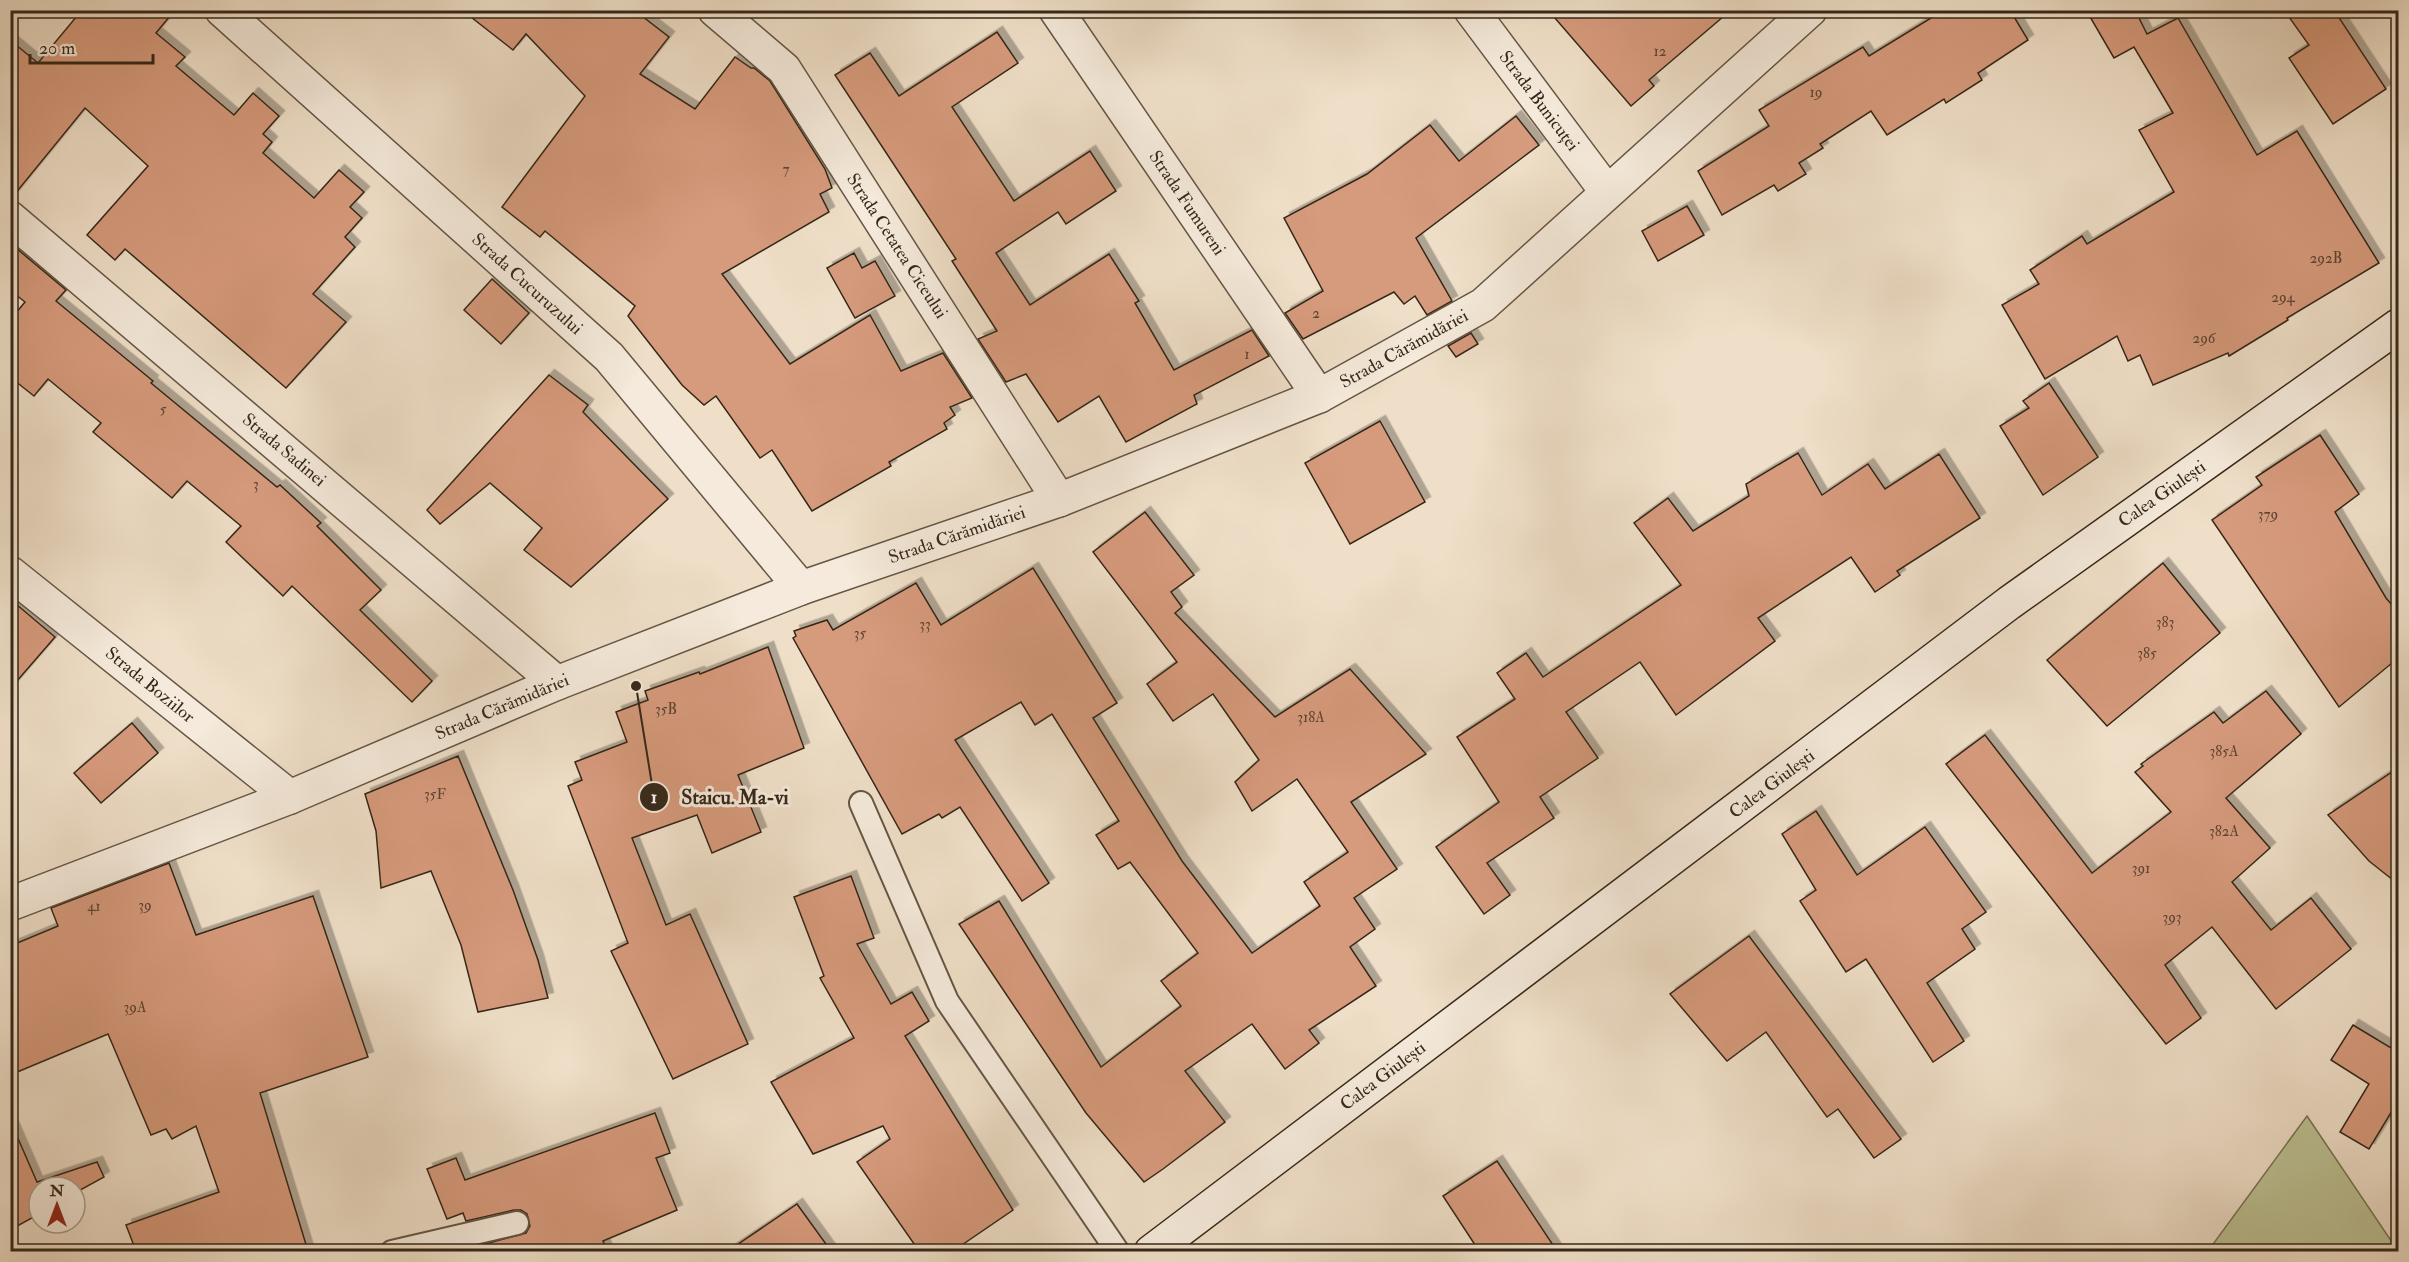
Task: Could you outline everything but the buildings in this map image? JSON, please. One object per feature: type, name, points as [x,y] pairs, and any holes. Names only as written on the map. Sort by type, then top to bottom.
[{"type":"street","name":"Strada Cucuruzului","points":[[222,10],[609,357],[801,588]]},
{"type":"street","name":"Strada Cetatea Ciceului","points":[[715,10],[784,69],[1059,500]]},
{"type":"street","name":"Strada Fumureni","points":[[1056,10],[1319,396]]},
{"type":"street","name":"Strada Bunicuței","points":[[1471,10],[1607,192]]},
{"type":"street","name":"Strada Cărămidăriei","points":[[10,904],[290,796],[557,683],[801,588],[1059,500],[1319,396],[1483,305],[1810,10]]},
{"type":"street","name":"Strada Sadinei","points":[[10,218],[557,683]]},
{"type":"street","name":"Calea Giulești","points":[[1151,1251],[2009,603],[2398,326]]},
{"type":"street","name":"Strada Boziilor","points":[[10,573],[290,796]]},
{"type":"lane","points":[[861,803],[946,1001],[1118,1251]]},
{"type":"lane","points":[[393,1251],[517,1223]]},
{"type":"green space","points":[[2307,1116],[2398,1251],[2208,1251]]},
{"type":"place","name":"Staicu. Ma-vi","points":[[636,686]]}]
